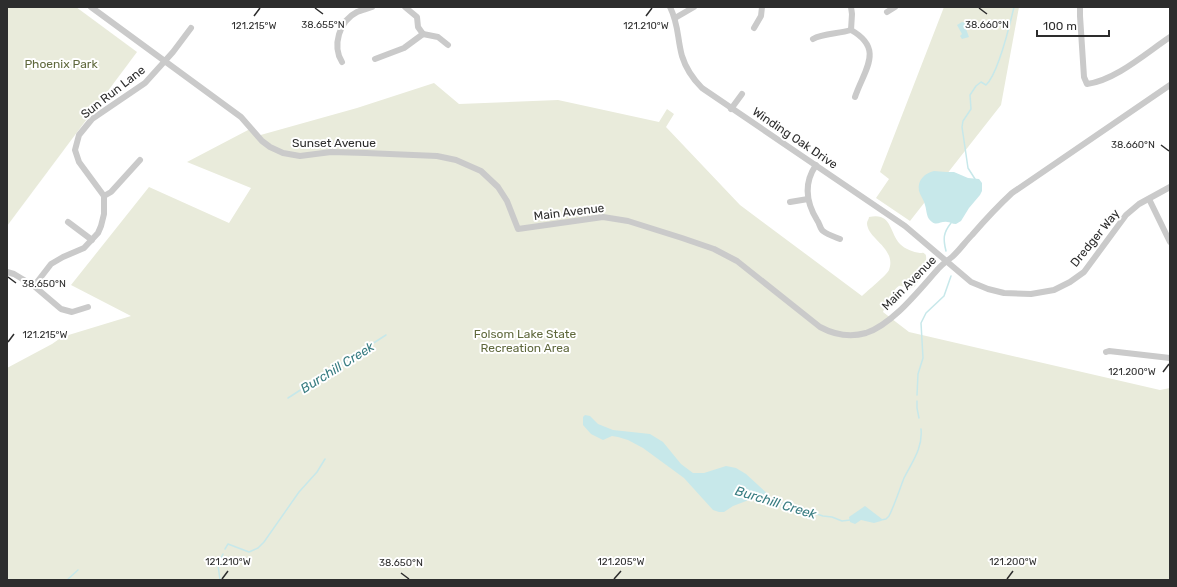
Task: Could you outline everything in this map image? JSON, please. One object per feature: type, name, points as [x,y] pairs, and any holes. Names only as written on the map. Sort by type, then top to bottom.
[{"type":"street","name":"Sunset Avenue","points":[[91,7],[241,117],[262,141],[283,153],[300,156],[338,152],[437,156],[456,160],[481,171],[498,187],[507,201],[518,229]]},
{"type":"street","points":[[342,62],[337,51],[340,31],[351,16],[357,12],[372,7]]},
{"type":"street","points":[[406,7],[417,17],[418,28],[423,34],[438,37],[448,45]]},
{"type":"street","name":"Winding Oak Drive","points":[[670,7],[676,18],[682,55],[689,72],[702,88],[905,226],[946,261]]},
{"type":"street","points":[[676,18],[694,7]]},
{"type":"street","points":[[754,28],[761,16],[762,7]]},
{"type":"street","points":[[851,7],[852,30]]},
{"type":"street","points":[[887,12],[895,7]]},
{"type":"street","points":[[1080,7],[1084,77],[1087,84],[1096,83],[1123,69],[1170,37]]},
{"type":"street","name":"Sun Run Lane","points":[[104,196],[79,162],[75,150],[77,140],[92,119],[142,86],[152,77],[191,28]]},
{"type":"street","points":[[813,39],[818,36],[852,30],[860,35],[868,44],[870,54],[854,97]]},
{"type":"street","points":[[375,59],[404,48],[423,34]]},
{"type":"street","name":"Main Avenue","points":[[518,229],[603,217],[628,221],[714,249],[737,261],[820,327],[845,336],[865,333],[877,328],[888,320],[915,296],[940,267],[951,258],[992,212],[1012,193],[1170,85]]},
{"type":"street","points":[[731,109],[742,94]]},
{"type":"street","points":[[34,286],[51,264],[84,248],[98,233],[103,220],[104,196],[111,192],[140,160]]},
{"type":"street","points":[[816,165],[808,181],[808,199],[811,210],[819,222],[822,230],[840,239]]},
{"type":"street","name":"Dredger Way","points":[[946,261],[971,282],[988,289],[1004,293],[1019,294],[1031,294],[1054,290],[1070,282],[1084,272],[1126,216],[1139,204],[1170,187]]},
{"type":"street","points":[[790,202],[808,199]]},
{"type":"street","points":[[1149,199],[1170,242]]},
{"type":"street","points":[[68,222],[92,240]]},
{"type":"street","points":[[7,272],[14,274],[34,286],[67,312],[88,307]]},
{"type":"street","points":[[1106,352],[1109,350],[1170,358]]},
{"type":"green space","name":"Phoenix Park","points":[[7,7],[76,7],[137,52],[7,226]]},
{"type":"green space","points":[[944,7],[1019,7],[1001,105],[910,221],[876,198],[889,179],[880,172]]},
{"type":"green space","name":"Folsom Lake State Recreation Area","points":[[434,83],[459,104],[558,100],[659,122],[667,109],[674,114],[666,127],[740,205],[862,296],[889,270],[890,262],[886,250],[868,229],[867,223],[869,217],[882,217],[889,224],[896,239],[902,246],[912,251],[925,254],[925,265],[916,285],[908,289],[899,286],[894,290],[883,312],[909,332],[1160,390],[1170,388],[1170,580],[7,580],[7,368],[62,337],[131,316],[71,285],[149,187],[229,223],[251,188],[187,162],[250,129],[257,136],[357,108]]},
{"type":"water","points":[[962,22],[966,23],[968,26],[966,29],[969,37],[962,39],[960,36],[962,34],[957,25]]},
{"type":"water","points":[[934,171],[954,172],[968,178],[979,179],[982,183],[982,191],[980,195],[969,208],[961,221],[956,224],[948,222],[934,223],[928,216],[919,191],[919,184],[922,178],[928,173]]},
{"type":"water","points":[[585,415],[590,416],[598,424],[613,430],[650,434],[663,442],[681,464],[693,473],[704,473],[726,466],[736,468],[746,474],[770,496],[754,498],[733,506],[724,512],[713,510],[684,478],[643,448],[628,440],[618,437],[612,436],[603,440],[591,434],[583,425],[583,417]]},
{"type":"water","points":[[865,506],[882,519],[881,521],[874,523],[861,520],[855,524],[850,522],[849,517]]},
{"type":"waterway","name":"Burchill Creek","points":[[975,179],[968,168],[962,127],[963,121],[971,109],[970,95],[976,86],[981,82],[986,85],[995,71],[1010,25],[1014,7]]},
{"type":"waterway","name":"Burchill Creek","points":[[946,251],[944,236],[951,223]]},
{"type":"waterway","points":[[917,395],[918,374],[923,358],[921,323],[926,313],[944,296],[951,276]]},
{"type":"waterway","name":"Burchill Creek","points":[[288,398],[386,335]]},
{"type":"waterway","points":[[917,401],[919,418]]},
{"type":"waterway","name":"Burchill Creek","points":[[881,520],[886,519],[889,516],[904,478],[919,449],[921,429]]},
{"type":"waterway","points":[[225,549],[228,544],[249,552],[258,548],[264,542],[299,492],[317,472],[325,459]]},
{"type":"waterway","name":"Burchill Creek","points":[[762,497],[842,521],[850,520]]},
{"type":"waterway","points":[[220,580],[218,565],[223,554]]},
{"type":"waterway","name":"Burchill Creek","points":[[67,580],[78,570]]}]
